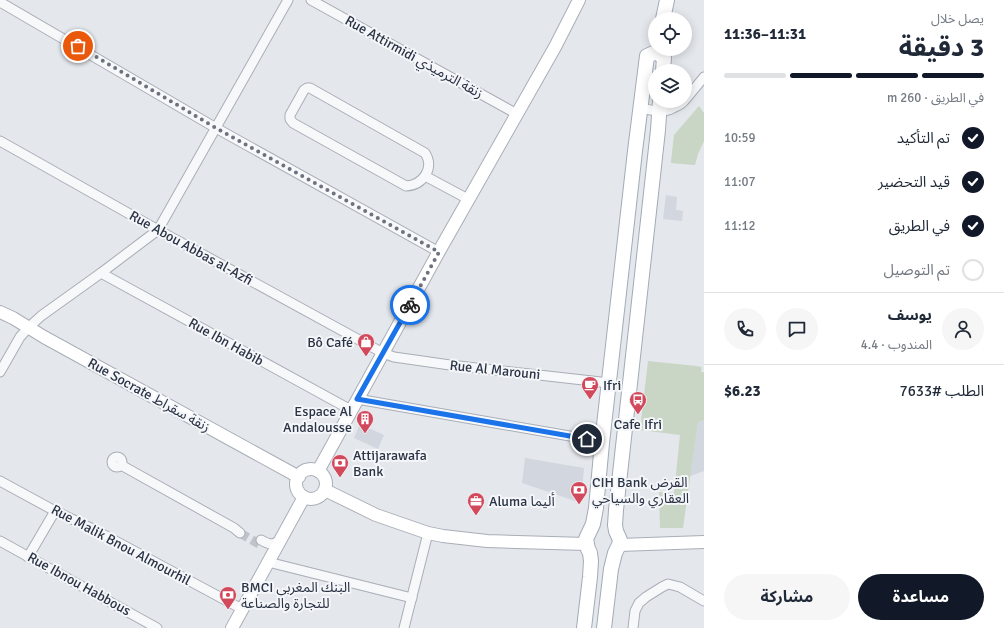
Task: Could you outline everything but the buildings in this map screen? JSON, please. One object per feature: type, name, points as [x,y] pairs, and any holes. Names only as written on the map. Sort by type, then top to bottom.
[{"type":"main road","points":[[318,471],[468,199],[555,47],[578,0]]},
{"type":"main road","points":[[664,12],[667,0]]},
{"type":"main road","points":[[584,628],[591,561],[589,542],[595,517],[640,108],[648,55]]},
{"type":"main road","points":[[604,628],[609,578],[617,543],[615,518],[660,108]]},
{"type":"main road","name":"Rue Socrate زنقة سقراط","points":[[0,312],[299,477]]},
{"type":"main road","points":[[307,470],[318,471],[325,480],[325,490],[322,495],[316,498],[311,499],[304,497],[300,494],[297,488],[299,477],[307,470]]},
{"type":"main road","points":[[325,490],[376,515],[428,533],[443,536],[487,541],[589,542]]},
{"type":"main road","points":[[233,628],[304,497]]},
{"type":"main road","points":[[603,525],[612,528],[617,543],[612,556],[603,559],[593,556],[589,542],[594,528],[603,525]]},
{"type":"main road","points":[[617,543],[704,542]]},
{"type":"street","points":[[0,372],[20,337],[28,328],[158,230],[288,0]]},
{"type":"street","name":"Rue Attirmidi زنقة الترميذي","points":[[311,0],[517,114]]},
{"type":"street","points":[[0,2],[104,61],[216,128],[439,252]]},
{"type":"street","points":[[692,91],[704,77]]},
{"type":"street","points":[[306,88],[310,88],[425,153],[429,163],[425,176],[416,184],[406,186],[293,122],[290,119],[290,115],[304,90],[306,88]]},
{"type":"street","points":[[640,108],[648,107]]},
{"type":"street","points":[[663,108],[668,111],[674,108]]},
{"type":"street","name":"Rue Abou Abbas al-Azfi","points":[[0,141],[158,230],[383,353]]},
{"type":"street","points":[[425,176],[468,199]]},
{"type":"street","name":"Rue Ibn Habib","points":[[101,273],[354,405],[587,439],[602,443]]},
{"type":"street","name":"Rue Al Marouni","points":[[383,353],[450,365],[592,380],[609,384]]},
{"type":"street","points":[[121,465],[239,530]]},
{"type":"street","name":"Rue Malik Bnou Almourhil","points":[[0,481],[242,609]]},
{"type":"street","points":[[28,556],[55,511]]},
{"type":"street","points":[[404,628],[428,533]]},
{"type":"street","points":[[280,540],[270,544],[260,542],[269,556],[269,561],[412,598]]},
{"type":"street","name":"Rue Ibnou Habbous","points":[[0,541],[157,628]]},
{"type":"street","points":[[633,628],[635,611],[639,603],[668,584],[680,587],[704,601]]},
{"type":"shaded area","points":[[666,195],[677,197],[676,210],[683,211],[682,221],[663,219]]},
{"type":"shaded area","points":[[704,420],[704,471],[690,476],[698,422]]},
{"type":"shaded area","name":"Espace Al Andalousse","points":[[360,424],[384,435],[378,449],[354,438]]},
{"type":"shaded area","points":[[525,458],[584,468],[581,503],[522,483]]},
{"type":"green space","points":[[699,106],[704,113],[704,141],[695,165],[671,163],[674,135]]},
{"type":"green space","points":[[648,361],[702,367],[701,372],[704,372],[704,420],[698,422],[683,528],[660,528],[659,492],[674,493],[680,435],[640,430]]},
{"type":"tunnel","points":[[240,533],[259,544]]},
{"type":"way so far","points":[[78,46],[216,128],[439,252],[410,305]]},
{"type":"place","name":"Bô Café","points":[[366,357]]},
{"type":"place","name":"Ifri","points":[[590,400]]},
{"type":"place","name":"Cafe Ifri","points":[[638,415]]},
{"type":"place","name":"Espace Al Andalousse","points":[[365,434]]},
{"type":"place","name":"Attijarawafa Bank","points":[[340,478]]},
{"type":"place","name":"CIH Bank القرض العقاري والسياحي","points":[[579,505]]},
{"type":"place","name":"Aluma أليما","points":[[476,516]]},
{"type":"place","name":"BMCI البنك المغربي للتجارة والصناعة","points":[[228,610]]},
{"type":"route","points":[[410,305],[357,399],[587,439]]}]
